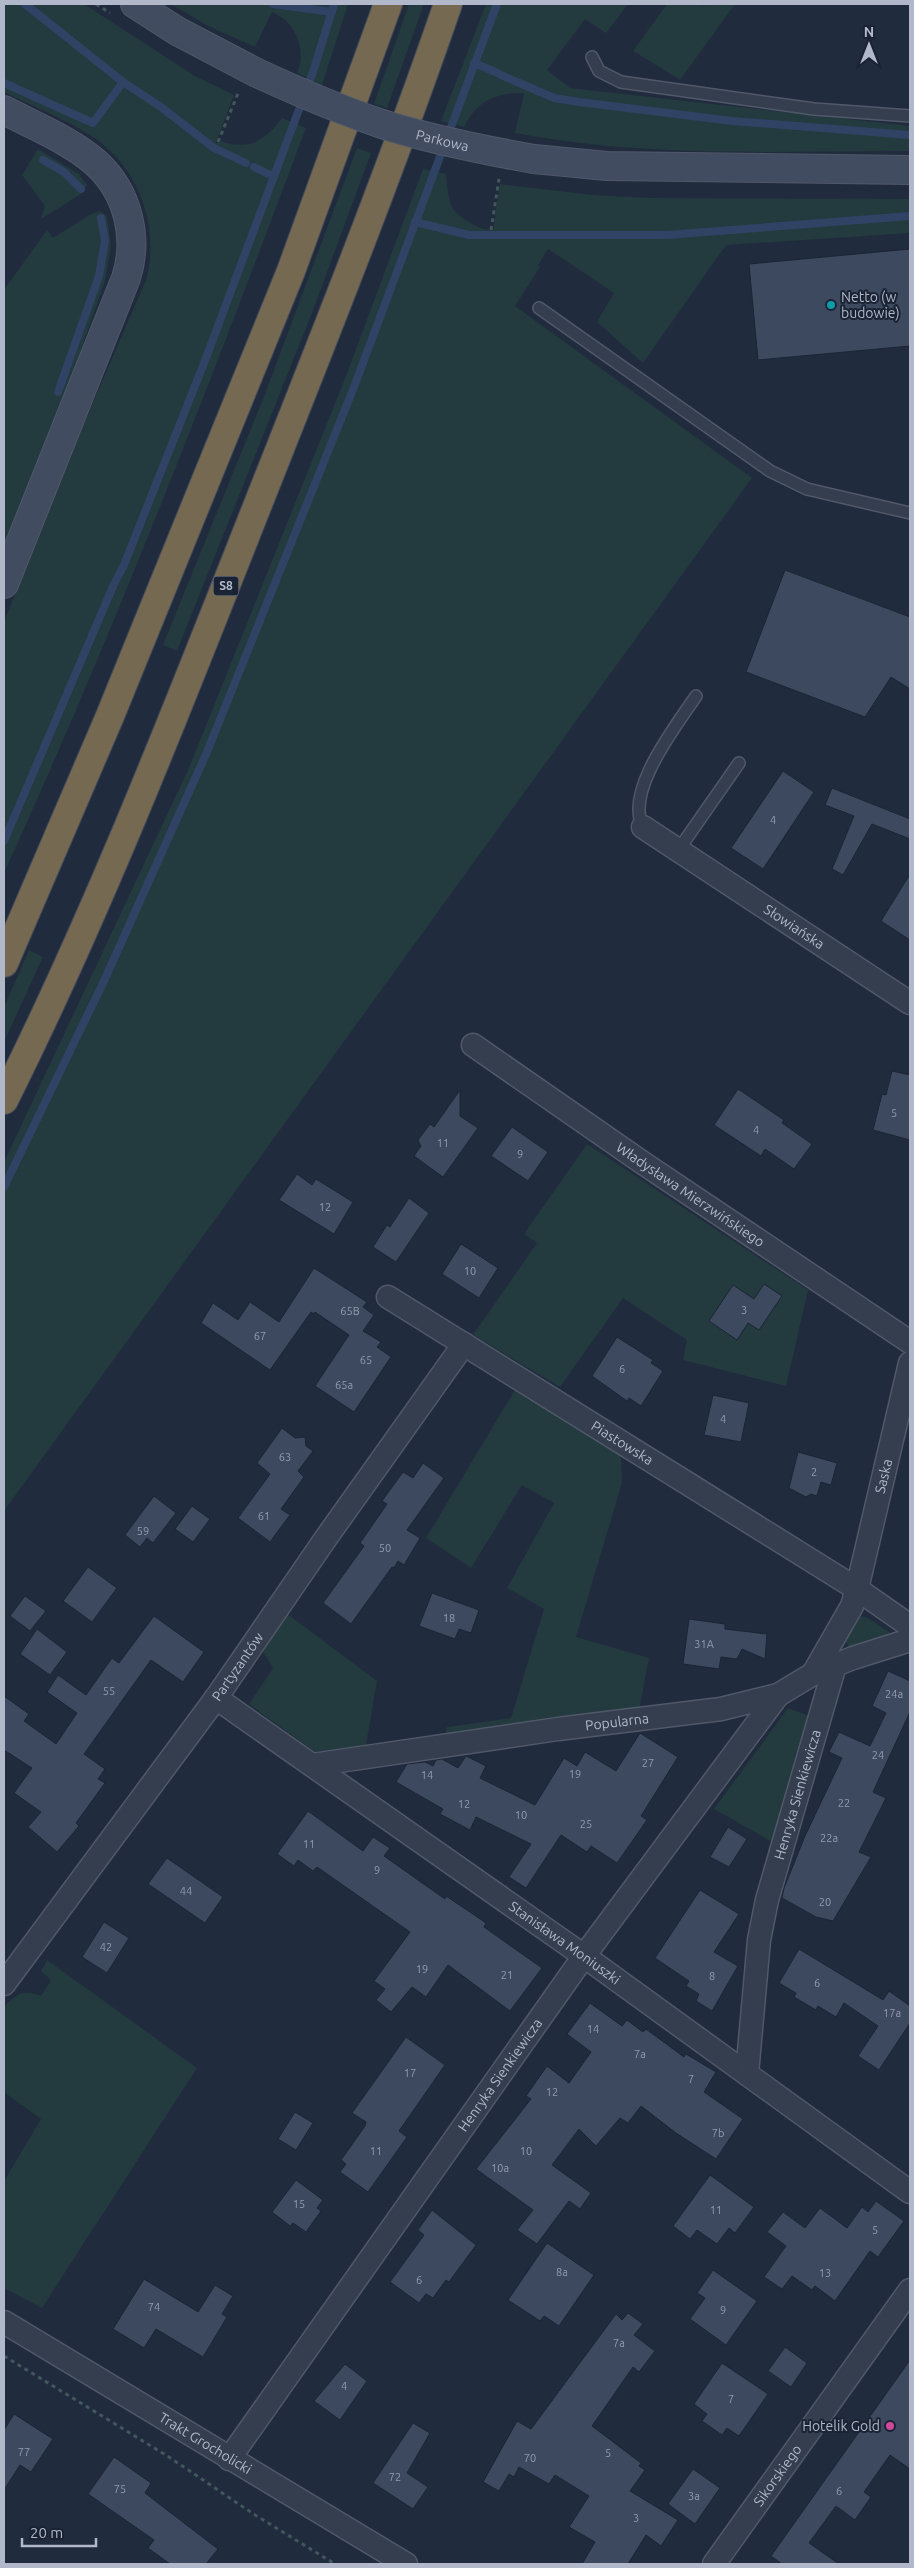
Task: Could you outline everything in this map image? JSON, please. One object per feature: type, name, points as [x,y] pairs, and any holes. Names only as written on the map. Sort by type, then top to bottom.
[{"type":"highway","points":[[4,963],[113,707],[291,271],[388,4]]},
{"type":"highway","name":"S8","points":[[4,1100],[40,1029],[165,739],[360,245],[448,4]]},
{"type":"street","name":"Parkowa","points":[[136,4],[177,31],[254,72],[319,101],[382,123],[449,142],[534,159],[607,166],[910,170]]},
{"type":"street","points":[[4,110],[70,145],[104,171],[120,194],[128,213],[132,252],[129,269],[121,292],[4,584]]},
{"type":"street","name":"Słowiańska","points":[[643,827],[910,1003]]},
{"type":"street","name":"Władysława Mierzwińskiego","points":[[473,1045],[643,1163],[910,1342]]},
{"type":"street","name":"Piastowska","points":[[388,1297],[857,1589],[910,1626]]},
{"type":"street","name":"Partyzantów","points":[[4,1984],[216,1698],[326,1538],[464,1344]]},
{"type":"street","name":"Saska","points":[[813,1674],[852,1606],[910,1363]]},
{"type":"street","name":"Popularna","points":[[312,1765],[558,1729],[721,1709],[778,1695],[813,1674],[910,1640]]},
{"type":"street","name":"Henryka Sienkiewicza","points":[[748,2074],[759,1940],[767,1900],[835,1666]]},
{"type":"street","name":"Henryka Sienkiewicza","points":[[229,2459],[584,1956],[778,1695]]},
{"type":"street","name":"Stanisława Moniuszki","points":[[216,1698],[584,1956],[910,2192]]},
{"type":"street","name":"Sikorskiego","points":[[714,2564],[910,2290]]},
{"type":"street","name":"Trakt Grocholicki","points":[[4,2322],[406,2564]]},
{"type":"lane","points":[[592,57],[599,70],[621,82],[814,109],[910,116]]},
{"type":"lane","points":[[539,308],[770,471],[807,489],[910,513]]},
{"type":"lane","points":[[643,827],[639,820],[640,802],[649,769],[696,696]]},
{"type":"lane","points":[[679,849],[739,763]]},
{"type":"path","points":[[218,142],[237,97]]},
{"type":"path","points":[[491,230],[498,182]]},
{"type":"path","points":[[4,2356],[169,2457],[255,2515],[335,2564]]},
{"type":"green space","points":[[4,4],[84,4],[195,76],[234,95],[216,142],[218,143],[220,141],[239,145],[255,142],[269,133],[282,118],[306,128],[235,316],[124,597],[4,873],[4,622],[85,421],[146,280],[150,261],[150,241],[148,221],[143,202],[135,184],[111,152],[96,139],[74,126],[4,92]]},
{"type":"green space","points":[[171,4],[348,4],[322,85],[297,73],[301,55],[297,37],[287,22],[272,12],[255,47],[208,26]]},
{"type":"green space","points":[[409,4],[424,4],[387,108],[374,104]]},
{"type":"green space","points":[[486,4],[628,4],[606,33],[585,19],[547,70],[570,88],[910,126],[910,151],[761,152],[662,150],[564,141],[515,133],[524,93],[513,93],[488,100],[475,111],[464,127],[441,121]]},
{"type":"green space","points":[[667,4],[701,4],[704,6],[706,4],[735,4],[680,80],[633,51]]},
{"type":"green space","points":[[357,148],[371,153],[312,313],[177,651],[163,645],[265,394]]},
{"type":"green space","points":[[38,149],[79,174],[87,185],[81,194],[41,219],[45,206],[22,175]]},
{"type":"green space","points":[[423,169],[446,174],[449,198],[454,210],[469,222],[488,230],[493,230],[500,184],[593,195],[651,198],[910,199],[910,233],[726,245],[643,363],[597,322],[614,293],[548,249],[538,265],[540,267],[515,306],[752,478],[4,1511],[4,1162],[189,768],[346,376]]},
{"type":"green space","points":[[100,211],[107,216],[111,246],[105,281],[48,444],[4,548],[4,290],[47,230],[53,238],[89,215]]},
{"type":"green space","points":[[29,950],[43,957],[4,1042],[4,1007]]},
{"type":"green space","points":[[587,1144],[808,1290],[786,1386],[683,1360],[687,1340],[623,1298],[560,1387],[473,1335],[537,1243],[524,1234]]},
{"type":"green space","points":[[516,1388],[621,1454],[622,1483],[576,1637],[649,1658],[639,1711],[445,1734],[447,1727],[511,1718],[544,1609],[507,1588],[554,1503],[522,1485],[471,1568],[426,1538]]},
{"type":"green space","points":[[286,1613],[377,1681],[366,1745],[315,1752],[249,1704],[273,1668],[261,1648]]},
{"type":"green space","points":[[860,1617],[866,1617],[897,1637],[851,1648],[846,1643],[847,1635],[852,1624]]},
{"type":"green space","points":[[788,1708],[810,1716],[774,1843],[714,1809]]},
{"type":"green space","points":[[47,1960],[197,2068],[42,2308],[4,2288],[4,2181],[41,2119],[4,2092],[4,2007],[12,1998],[21,1994],[30,1993],[41,1996],[51,1980],[41,1971]]},
{"type":"building","name":"Netto (w budowie)","points":[[910,249],[910,346],[758,360],[749,264]]},
{"type":"building","points":[[785,570],[910,617],[910,689],[891,677],[865,717],[746,672]]},
{"type":"building","points":[[783,771],[814,792],[763,869],[731,848]]},
{"type":"building","points":[[832,788],[910,819],[910,839],[872,824],[843,875],[832,869],[854,816],[825,805]]},
{"type":"building","points":[[910,874],[910,940],[881,921]]},
{"type":"building","points":[[892,1071],[910,1075],[910,1140],[873,1130],[882,1094],[886,1095]]},
{"type":"building","points":[[738,1089],[784,1120],[782,1123],[812,1144],[794,1169],[765,1149],[761,1156],[714,1125]]},
{"type":"building","points":[[460,1090],[460,1116],[478,1128],[443,1177],[414,1156],[421,1146],[418,1140],[430,1124],[434,1127]]},
{"type":"building","points":[[512,1127],[548,1152],[528,1181],[491,1156]]},
{"type":"building","points":[[297,1174],[312,1185],[316,1179],[353,1202],[334,1234],[279,1200]]},
{"type":"building","points":[[409,1198],[429,1213],[396,1262],[373,1247],[387,1225],[390,1227]]},
{"type":"building","points":[[461,1244],[498,1268],[479,1298],[442,1274]]},
{"type":"building","points":[[314,1268],[367,1302],[363,1307],[374,1315],[363,1331],[381,1342],[377,1347],[391,1357],[354,1412],[315,1386],[349,1335],[315,1312],[314,1314],[311,1312],[270,1370],[201,1323],[213,1303],[238,1320],[250,1302],[279,1322]]},
{"type":"building","points":[[764,1284],[782,1296],[759,1330],[748,1323],[737,1340],[709,1321],[733,1285],[754,1299]]},
{"type":"building","points":[[617,1337],[653,1360],[651,1363],[663,1371],[641,1406],[629,1398],[627,1401],[592,1376]]},
{"type":"building","points":[[713,1395],[749,1403],[741,1442],[704,1435]]},
{"type":"building","points":[[282,1428],[295,1438],[305,1437],[306,1446],[313,1451],[298,1471],[304,1477],[281,1509],[290,1515],[270,1542],[238,1518],[270,1474],[257,1463]]},
{"type":"building","points":[[798,1452],[837,1463],[831,1485],[821,1482],[817,1496],[811,1494],[806,1497],[789,1488]]},
{"type":"building","points":[[423,1463],[444,1478],[407,1530],[420,1538],[404,1565],[398,1561],[394,1568],[392,1567],[351,1624],[323,1603],[364,1546],[360,1543],[387,1504],[382,1501],[403,1472],[413,1478]]},
{"type":"building","points":[[154,1496],[176,1513],[153,1543],[147,1538],[140,1547],[125,1535]]},
{"type":"building","points":[[192,1506],[210,1519],[193,1542],[175,1529]]},
{"type":"building","points":[[88,1567],[117,1588],[92,1622],[63,1601]]},
{"type":"building","points":[[432,1593],[479,1610],[471,1633],[459,1629],[455,1639],[419,1626]]},
{"type":"building","points":[[25,1596],[46,1611],[30,1631],[10,1616]]},
{"type":"building","points":[[154,1616],[204,1652],[183,1682],[151,1660],[84,1754],[105,1769],[98,1779],[105,1783],[76,1823],[79,1826],[57,1852],[28,1827],[41,1812],[14,1793],[32,1768],[4,1750],[4,1696],[29,1714],[24,1721],[56,1744],[77,1713],[47,1692],[58,1675],[86,1695],[112,1658],[119,1663]]},
{"type":"building","points":[[689,1619],[725,1624],[725,1629],[767,1634],[765,1659],[742,1649],[737,1659],[721,1657],[719,1669],[683,1664]]},
{"type":"building","points":[[37,1629],[67,1652],[50,1675],[20,1654]]},
{"type":"building","points":[[888,1671],[910,1681],[910,1712],[873,1792],[886,1798],[859,1852],[871,1857],[833,1921],[816,1917],[782,1898],[784,1888],[805,1836],[842,1758],[829,1752],[839,1732],[870,1746],[886,1713],[872,1706]]},
{"type":"building","points":[[640,1733],[678,1757],[641,1816],[647,1820],[617,1863],[591,1846],[587,1852],[561,1835],[526,1888],[509,1877],[531,1844],[476,1817],[470,1830],[440,1814],[443,1809],[396,1782],[407,1764],[425,1762],[433,1766],[436,1760],[442,1759],[458,1768],[466,1756],[486,1766],[480,1778],[535,1805],[564,1758],[577,1766],[585,1752],[616,1771]]},
{"type":"building","points":[[308,1811],[363,1851],[373,1837],[390,1848],[384,1856],[445,1899],[446,1896],[486,1923],[484,1927],[542,1968],[510,2011],[448,1965],[426,1997],[412,1987],[391,2012],[376,2000],[385,1989],[374,1981],[410,1932],[317,1867],[313,1871],[298,1860],[294,1866],[277,1854]]},
{"type":"building","points":[[728,1827],[747,1839],[729,1867],[710,1857]]},
{"type":"building","points":[[167,1858],[223,1897],[205,1923],[148,1884]]},
{"type":"building","points":[[700,1890],[739,1914],[714,1952],[738,1966],[712,2011],[696,2001],[699,1994],[686,1986],[689,1981],[655,1958]]},
{"type":"building","points":[[104,1922],[129,1938],[107,1973],[82,1957]]},
{"type":"building","points":[[799,1949],[883,2000],[889,1991],[910,2006],[910,2023],[879,2070],[858,2056],[878,2026],[844,2003],[836,2017],[818,2006],[816,2010],[794,1997],[796,1993],[779,1983]]},
{"type":"building","points":[[590,2003],[622,2026],[627,2020],[643,2032],[646,2029],[684,2057],[686,2054],[716,2072],[704,2092],[743,2119],[716,2159],[676,2133],[641,2106],[628,2123],[620,2118],[596,2146],[579,2129],[552,2165],[591,2193],[580,2209],[569,2201],[537,2244],[517,2230],[533,2210],[476,2169],[531,2099],[526,2096],[547,2066],[569,2083],[591,2052],[567,2034]]},
{"type":"building","points":[[406,2037],[445,2065],[399,2131],[407,2137],[368,2192],[340,2172],[346,2164],[341,2160],[366,2122],[352,2113]]},
{"type":"building","points":[[295,2112],[313,2123],[296,2150],[278,2139]]},
{"type":"building","points":[[710,2175],[754,2207],[735,2233],[729,2228],[717,2244],[697,2230],[690,2239],[673,2226]]},
{"type":"building","points":[[296,2180],[323,2200],[317,2208],[321,2211],[306,2232],[293,2223],[290,2226],[272,2212]]},
{"type":"building","points":[[876,2201],[904,2221],[878,2257],[870,2251],[835,2301],[815,2286],[812,2290],[792,2276],[782,2289],[764,2277],[786,2246],[767,2232],[783,2212],[805,2228],[820,2208],[847,2228],[862,2207],[868,2212]]},
{"type":"building","points":[[432,2210],[476,2245],[449,2282],[446,2280],[433,2298],[426,2294],[419,2303],[390,2282],[424,2235],[418,2230]]},
{"type":"building","points":[[547,2243],[594,2275],[559,2326],[544,2316],[540,2321],[508,2300]]},
{"type":"building","points":[[713,2270],[757,2301],[726,2345],[690,2319],[705,2298],[697,2293]]},
{"type":"building","points":[[144,2279],[198,2312],[215,2285],[233,2296],[222,2314],[227,2317],[203,2357],[156,2329],[144,2348],[113,2329]]},
{"type":"building","points":[[628,2313],[643,2324],[634,2335],[655,2351],[639,2372],[633,2367],[592,2426],[641,2463],[639,2466],[645,2470],[630,2491],[678,2520],[661,2546],[646,2535],[628,2564],[582,2564],[595,2542],[569,2527],[589,2496],[555,2475],[549,2484],[519,2467],[514,2477],[509,2474],[499,2491],[483,2482],[517,2421],[531,2429],[616,2314],[622,2320]]},
{"type":"building","points":[[785,2347],[807,2363],[791,2387],[768,2371]]},
{"type":"building","points":[[910,2360],[910,2469],[890,2455],[864,2492],[871,2497],[855,2520],[836,2506],[809,2543],[839,2564],[782,2564],[771,2556]]},
{"type":"building","points":[[722,2363],[768,2394],[739,2436],[727,2428],[722,2435],[702,2421],[707,2414],[694,2404]]},
{"type":"building","points":[[345,2364],[367,2381],[340,2420],[314,2401]]},
{"type":"building","points":[[14,2414],[53,2439],[31,2472],[20,2465],[4,2490],[4,2430]]},
{"type":"building","points":[[413,2423],[430,2433],[407,2473],[428,2487],[413,2509],[373,2483]]},
{"type":"building","points":[[114,2457],[151,2483],[145,2493],[218,2549],[206,2564],[170,2564],[148,2548],[154,2540],[88,2494]]},
{"type":"building","points":[[693,2469],[720,2488],[695,2524],[668,2504]]},
{"type":"waterway","points":[[25,4],[123,82],[161,107],[214,148],[246,163]]},
{"type":"waterway","points":[[273,4],[332,12]]},
{"type":"waterway","points":[[4,841],[114,584],[124,565],[206,358],[313,72],[334,4]]},
{"type":"waterway","points":[[4,1187],[104,981],[207,752],[354,387],[497,4]]},
{"type":"waterway","points":[[474,63],[498,73]]},
{"type":"waterway","points":[[501,75],[554,98],[579,102],[732,121],[910,135]]},
{"type":"waterway","points":[[4,83],[93,123],[123,82]]},
{"type":"waterway","points":[[43,160],[64,172],[81,189]]},
{"type":"waterway","points":[[254,167],[273,176]]},
{"type":"waterway","points":[[440,228],[469,235],[667,235],[910,216]]},
{"type":"waterway","points":[[58,392],[99,276],[105,241],[101,218]]},
{"type":"waterway","points":[[415,222],[436,227]]},
{"type":"place","name":"Netto (w budowie)","points":[[831,305]]},
{"type":"place","name":"Hotelik Gold","points":[[890,2426]]}]
